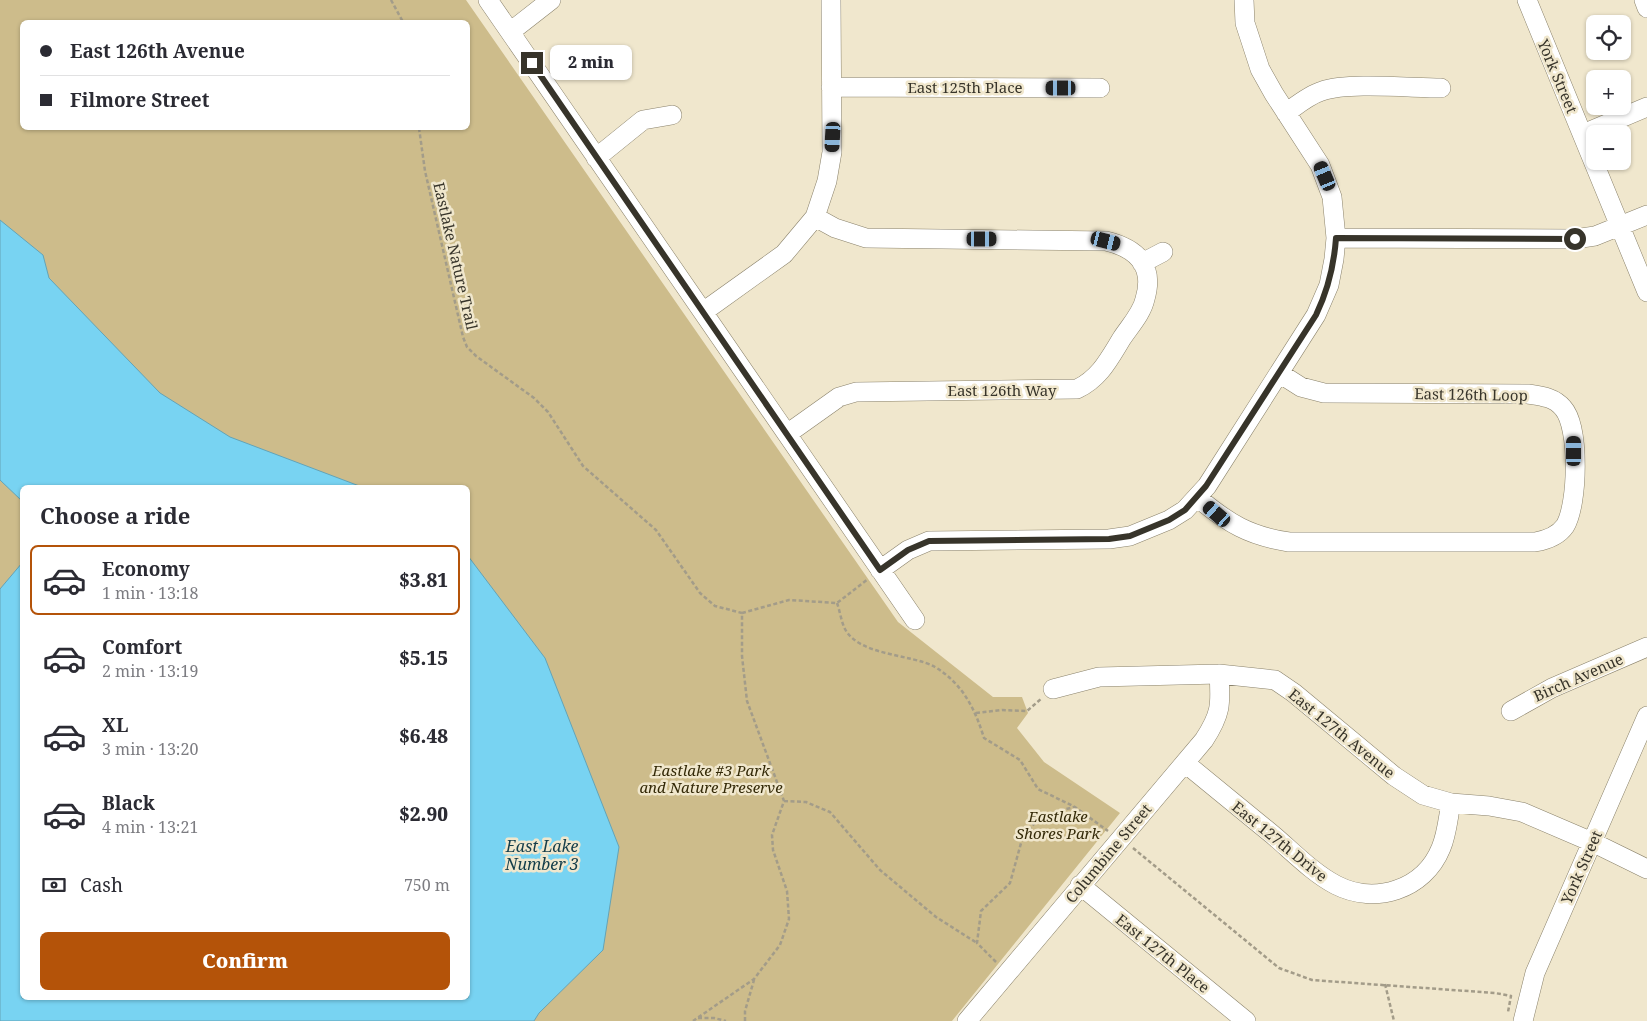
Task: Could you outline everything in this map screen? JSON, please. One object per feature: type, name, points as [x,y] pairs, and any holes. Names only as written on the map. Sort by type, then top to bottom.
[{"type":"street","points":[[488,0],[915,620]]},
{"type":"street","points":[[510,32],[551,0]]},
{"type":"street","points":[[703,312],[784,254],[815,217],[831,166],[834,123],[831,86],[831,0]]},
{"type":"street","points":[[880,570],[908,550],[929,541],[1099,539],[1130,536],[1169,520],[1198,498],[1279,374],[1323,300],[1334,259],[1336,238],[1334,210],[1330,187],[1320,165],[1260,69],[1245,23],[1244,0]]},
{"type":"street","name":"York Street","points":[[1527,0],[1647,292]]},
{"type":"street","points":[[1644,0],[1647,8]]},
{"type":"street","name":"East 125th Place","points":[[831,86],[1100,88]]},
{"type":"street","points":[[1286,113],[1316,93],[1325,90],[1342,88],[1441,88]]},
{"type":"street","points":[[1583,134],[1647,108]]},
{"type":"street","points":[[596,158],[643,120],[672,115]]},
{"type":"street","points":[[1336,238],[1575,239],[1595,236],[1647,215]]},
{"type":"street","points":[[815,217],[841,231],[866,238],[1106,241],[1129,248],[1142,263],[1163,252]]},
{"type":"street","name":"East 126th Way","points":[[787,434],[838,397],[856,392],[888,390],[1050,391],[1077,389],[1087,384],[1101,372],[1142,306],[1147,291],[1147,276],[1142,263]]},
{"type":"street","name":"East 126th Loop","points":[[1198,498],[1217,514],[1247,532],[1288,542],[1517,543],[1564,540],[1574,499],[1574,434],[1570,418],[1564,409],[1552,399],[1528,394],[1324,393],[1301,387],[1279,374]]},
{"type":"street","name":"Birch Avenue","points":[[1511,711],[1552,688],[1647,647]]},
{"type":"street","name":"East 127th Avenue","points":[[1053,689],[1099,677],[1219,674],[1254,676],[1279,683],[1412,789],[1452,803],[1513,809],[1592,842]]},
{"type":"street","name":"Columbine Street","points":[[967,1021],[1185,762],[1216,721],[1220,702],[1219,674]]},
{"type":"street","name":"York Street","points":[[1515,1017],[1647,716]]},
{"type":"street","name":"East 127th Drive","points":[[1185,762],[1326,879],[1354,892],[1376,895],[1418,888],[1422,875],[1441,848],[1452,803]]},
{"type":"street","points":[[1592,842],[1647,869]]},
{"type":"street","name":"East 127th Place","points":[[1080,885],[1246,1021]]},
{"type":"path","points":[[391,0],[402,20]]},
{"type":"path","name":"Eastlake Nature Trail","points":[[418,130],[425,171],[467,347],[476,356],[534,398],[548,412],[584,466],[656,530],[700,593],[715,606],[742,612]]},
{"type":"path","points":[[693,1021],[754,979],[780,945],[788,920],[787,890],[773,850],[772,835],[784,801],[747,701],[742,656],[742,612],[789,600],[837,603],[880,570]]},
{"type":"path","points":[[837,603],[846,630],[856,640],[874,649],[935,667],[966,695],[976,713],[984,738],[1020,760],[1038,789],[1075,807],[1120,839],[1279,968],[1295,976],[1312,980],[1384,984],[1511,996],[1515,1017]]},
{"type":"path","points":[[976,713],[1002,710],[1027,711],[1053,689]]},
{"type":"path","points":[[784,801],[806,802],[830,812],[880,870],[936,917],[977,943],[1008,973]]},
{"type":"path","points":[[977,943],[981,911],[1010,883],[1023,836],[1041,816],[1075,807]]},
{"type":"path","points":[[745,1021],[745,1012],[754,979]]},
{"type":"path","points":[[1384,984],[1394,1021]]},
{"type":"path","points":[[696,1018],[714,1018],[726,1021]]},
{"type":"green space","name":"Eastlake #3 Park and Nature Preserve","points":[[0,0],[466,0],[898,622],[993,697],[1022,697],[1028,713],[1017,728],[1044,762],[1120,813],[952,1021],[0,1021]]},
{"type":"water","points":[[0,220],[43,255],[49,278],[160,393],[230,437],[357,485],[20,485],[20,499],[0,480]]},
{"type":"water","name":"East Lake Number 3","points":[[470,559],[545,658],[619,847],[603,950],[539,1013],[534,1021],[0,1021],[0,589],[20,565],[20,1000],[470,1000]]},
{"type":"route","points":[[532,63],[880,570],[916,545],[929,541],[1109,539],[1130,536],[1150,530],[1185,510],[1198,498],[1215,473],[1316,315],[1329,285],[1336,238],[1575,239]]},
{"type":"park label","name":"Eastlake Shores Park","points":[[1058,824]]}]
